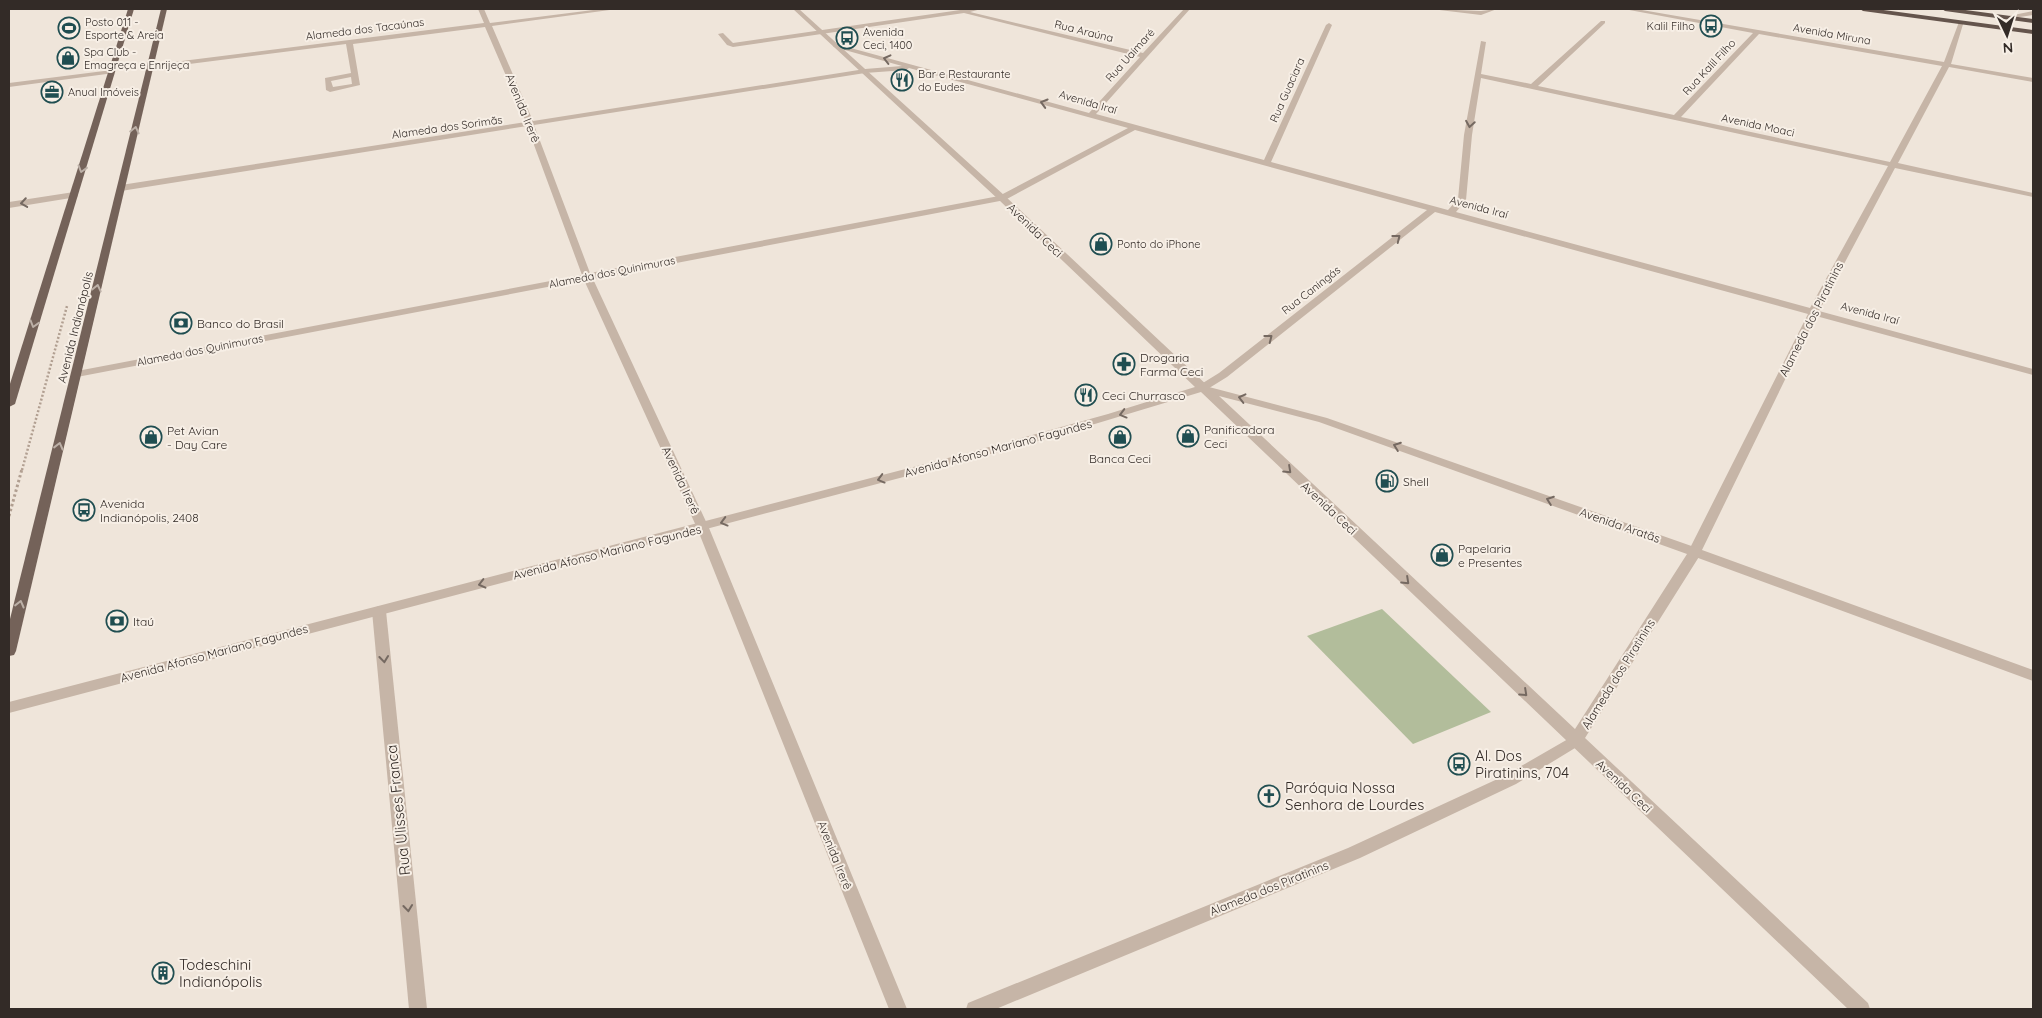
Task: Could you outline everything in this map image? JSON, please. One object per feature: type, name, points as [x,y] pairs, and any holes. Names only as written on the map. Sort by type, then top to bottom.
[{"type":"highway","points":[[1863,9],[2033,32]]},
{"type":"highway","points":[[1946,9],[2033,21]]},
{"type":"main road","points":[[9,404],[11,387],[74,196],[131,9]]},
{"type":"main road","name":"Avenida Indianópolis","points":[[9,651],[164,9]]},
{"type":"street","name":"Avenida Irerê","points":[[481,9],[531,126],[587,276],[703,528],[898,1009]]},
{"type":"street","name":"Alameda dos Tacaúnas","points":[[150,67],[614,9]]},
{"type":"street","name":"Avenida Ceci","points":[[796,9],[1002,198],[1861,1009]]},
{"type":"street","points":[[721,34],[730,45],[978,9]]},
{"type":"street","name":"Rua Uaimaré","points":[[1090,116],[1187,9]]},
{"type":"street","points":[[1434,9],[1481,13],[1494,9]]},
{"type":"street","name":"Avenida Miruna","points":[[1627,9],[2033,80]]},
{"type":"street","name":"Rua Araúna","points":[[960,11],[1145,56]]},
{"type":"street","points":[[2006,17],[2033,13]]},
{"type":"street","points":[[1532,87],[1603,22]]},
{"type":"street","name":"Alameda dos Piratinins","points":[[975,1009],[1354,853],[1510,780],[1576,741],[1695,552],[1814,311],[1947,64],[1962,22]]},
{"type":"street","name":"Rua Guaciara","points":[[1266,164],[1329,25]]},
{"type":"street","name":"Rua Kalil Filho","points":[[1676,118],[1758,31]]},
{"type":"street","points":[[349,42],[353,75]]},
{"type":"street","points":[[1451,212],[1462,200],[1483,42]]},
{"type":"street","name":"Avenida Iraí","points":[[836,46],[2033,372]]},
{"type":"street","name":"Avenida Iraí","points":[[864,71],[918,67]]},
{"type":"street","name":"Alameda dos Sorimãs","points":[[121,188],[531,126],[864,71]]},
{"type":"street","points":[[9,85],[112,72]]},
{"type":"street","name":"Avenida Moaci","points":[[1478,75],[2033,195]]},
{"type":"street","name":"Alameda dos Quinimuras","points":[[77,374],[1002,198],[1133,128]]},
{"type":"street","points":[[9,205],[74,196]]},
{"type":"street","name":"Rua Caningás","points":[[1202,388],[1239,363],[1434,208]]},
{"type":"street","name":"Avenida Afonso Mariano Fagundes","points":[[9,708],[703,528],[1131,412],[1202,388]]},
{"type":"street","name":"Avenida Aratãs","points":[[1202,388],[1323,420],[1695,552],[2033,676]]},
{"type":"street","name":"Rua Ulisses Franca","points":[[379,611],[418,1009]]},
{"type":"green space","points":[[1382,609],[1491,712],[1413,744],[1307,636]]},
{"type":"place","name":"Kalil Filho","points":[[1711,26]]},
{"type":"place","name":"Posto 011 - Esporte & Areia","points":[[69,28]]},
{"type":"place","name":"Avenida Ceci, 1400","points":[[847,38]]},
{"type":"place","name":"Spa Club - Emagreça e Enrijeça","points":[[68,58]]},
{"type":"place","name":"Bar e Restaurante do Eudes","points":[[902,80]]},
{"type":"place","name":"Anual Imóveis","points":[[52,92]]},
{"type":"place","name":"Ponto do iPhone","points":[[1101,244]]},
{"type":"place","name":"Banco do Brasil","points":[[181,323]]},
{"type":"place","name":"Drogaria Farma Ceci","points":[[1124,364]]},
{"type":"place","name":"Ceci Churrasco","points":[[1086,395]]},
{"type":"place","name":"Panificadora Ceci","points":[[1188,436]]},
{"type":"place","name":"Pet Avian - Day Care","points":[[151,437]]},
{"type":"place","name":"Banca Ceci","points":[[1120,437]]},
{"type":"place","name":"Shell","points":[[1387,481]]},
{"type":"place","name":"Avenida Indianópolis, 2408","points":[[84,510]]},
{"type":"place","name":"Papelaria e Presentes","points":[[1442,555]]},
{"type":"place","name":"Itaú","points":[[117,621]]},
{"type":"place","name":"Al. Dos Piratinins, 704","points":[[1459,764]]},
{"type":"place","name":"Paróquia Nossa Senhora de Lourdes","points":[[1269,796]]},
{"type":"place","name":"Todeschini Indianópolis","points":[[163,973]]}]
